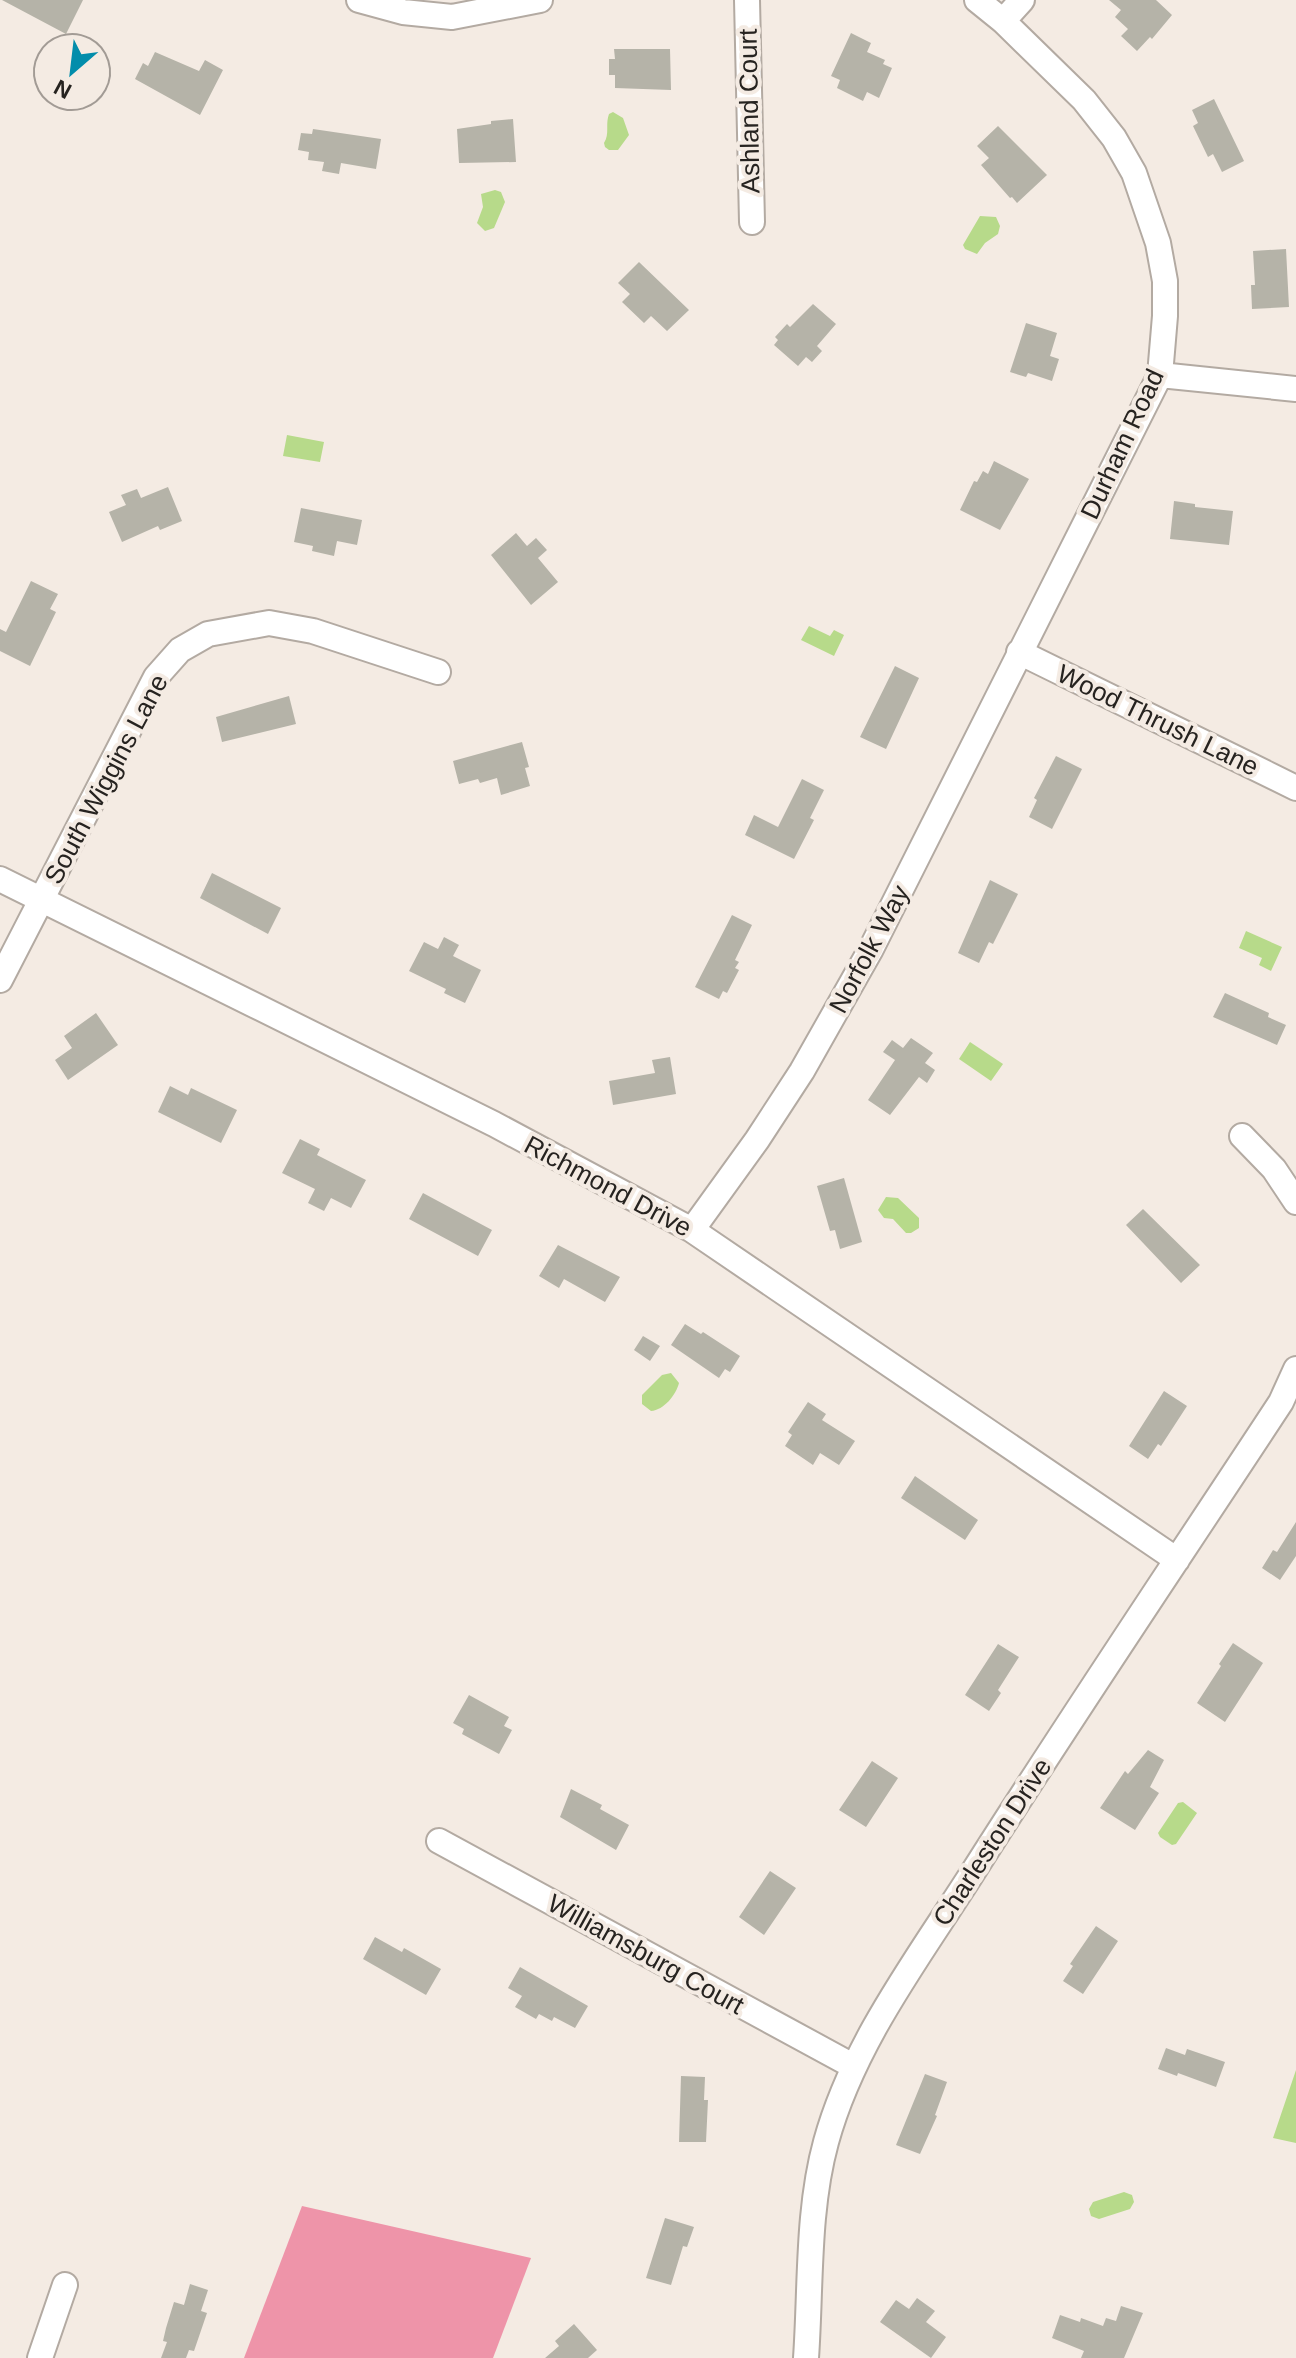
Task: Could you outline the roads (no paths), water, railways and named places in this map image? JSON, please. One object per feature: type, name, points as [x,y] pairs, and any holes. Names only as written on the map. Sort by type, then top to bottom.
[{"type":"street","points":[[359,0],[403,12],[452,17],[533,4],[540,0]]},
{"type":"street","name":"Ashland Court","points":[[747,0],[752,222]]},
{"type":"street","name":"Durham Road","points":[[977,0],[1003,21],[1084,100],[1114,138],[1134,173],[1158,243],[1165,281],[1160,375],[1019,652]]},
{"type":"street","points":[[1003,21],[1022,0]]},
{"type":"street","points":[[1160,375],[1296,389]]},
{"type":"street","name":"South Wiggins Lane","points":[[0,980],[156,677],[180,650],[208,634],[269,623],[313,631],[438,672]]},
{"type":"street","name":"Wood Thrush Lane","points":[[1019,652],[1296,788]]},
{"type":"street","name":"Norfolk Way","points":[[692,1230],[802,1071],[871,949],[1019,652]]},
{"type":"street","name":"Richmond Drive","points":[[0,879],[494,1124],[692,1230],[1177,1560]]},
{"type":"street","points":[[1242,1136],[1274,1169],[1296,1202]]},
{"type":"street","name":"Charleston Drive","points":[[806,2358],[813,2223],[826,2142],[853,2066],[1045,1759],[1281,1402],[1296,1369]]},
{"type":"street","name":"Williamsburg Court","points":[[439,1841],[853,2066]]},
{"type":"street","points":[[40,2358],[65,2285]]}]
